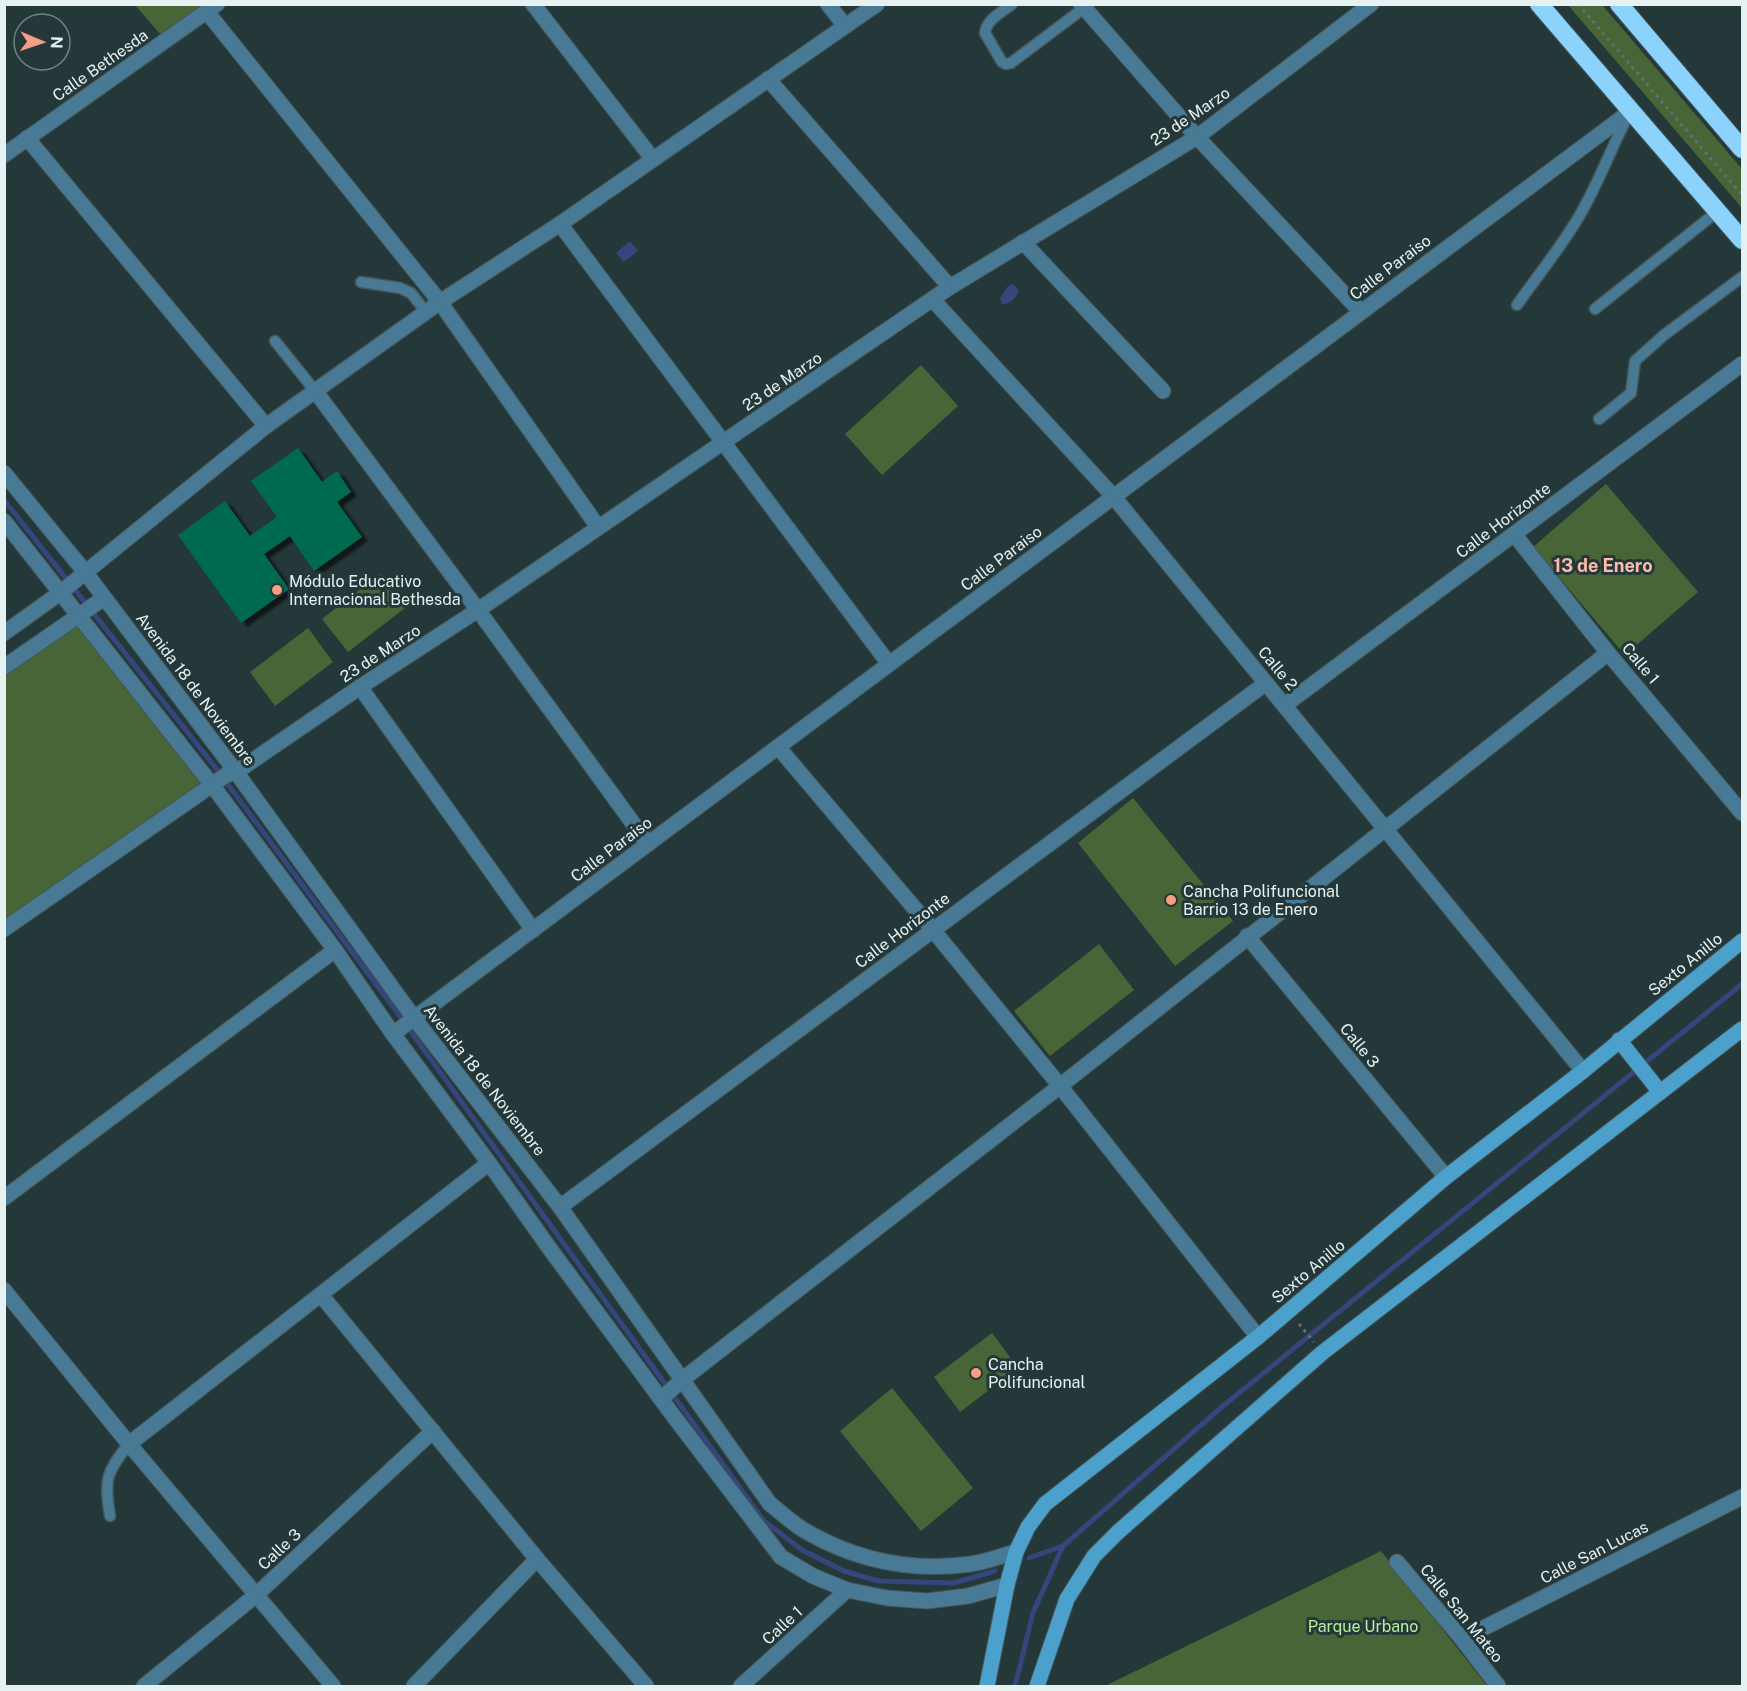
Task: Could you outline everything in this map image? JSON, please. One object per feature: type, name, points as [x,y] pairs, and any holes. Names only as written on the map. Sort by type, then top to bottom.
[{"type":"highway","points":[[1539,4],[1743,240]]},
{"type":"highway","points":[[1619,4],[1743,149]]},
{"type":"main road","name":"Sexto Anillo","points":[[987,1686],[1007,1585],[1016,1552],[1028,1527],[1045,1504],[1258,1337],[1446,1177],[1583,1071],[1743,941]]},
{"type":"main road","points":[[1037,1686],[1067,1599],[1094,1556],[1118,1532],[1322,1353],[1655,1086],[1743,1029]]},
{"type":"main road","points":[[1619,1040],[1655,1086]]},
{"type":"street","points":[[533,4],[652,158]]},
{"type":"street","points":[[828,4],[845,26]]},
{"type":"street","points":[[4,633],[63,593],[82,574],[266,426],[440,302],[560,224],[877,4]]},
{"type":"street","name":"23 de Marzo","points":[[4,929],[223,778],[478,610],[950,287],[1197,137],[1371,4]]},
{"type":"street","points":[[1082,6],[1197,137],[1361,312]]},
{"type":"street","points":[[212,8],[440,302],[598,527]]},
{"type":"street","name":"Calle Bethesda","points":[[4,155],[212,8]]},
{"type":"street","points":[[768,79],[950,287]]},
{"type":"street","name":"Calle Paraiso","points":[[404,1026],[1631,111]]},
{"type":"street","points":[[27,138],[266,426]]},
{"type":"street","points":[[560,224],[889,664]]},
{"type":"street","points":[[1023,242],[1163,391]]},
{"type":"street","name":"Calle 2","points":[[933,300],[1113,496],[1583,1071]]},
{"type":"street","name":"Calle Horizonte","points":[[1285,705],[1743,364]]},
{"type":"street","points":[[316,392],[648,844]]},
{"type":"street","name":"Avenida 18 de Noviembre","points":[[4,473],[102,600],[223,778],[334,950],[404,1026],[560,1206],[672,1389],[781,1557],[813,1576],[847,1590],[887,1598],[927,1601],[968,1596],[1007,1585]]},
{"type":"street","name":"Avenida 18 de Noviembre","points":[[4,521],[80,613],[223,778],[404,1026],[489,1163],[672,1389],[770,1504],[805,1531],[844,1551],[886,1563],[930,1568],[973,1564],[1016,1552]]},
{"type":"street","name":"Calle 1","points":[[1514,534],[1608,653],[1743,813]]},
{"type":"street","points":[[4,667],[102,600]]},
{"type":"street","points":[[672,1389],[1608,653]]},
{"type":"street","name":"Calle Horizonte","points":[[560,1206],[1266,683]]},
{"type":"street","points":[[360,687],[533,930]]},
{"type":"street","points":[[778,747],[933,930],[1060,1086],[1258,1337]]},
{"type":"street","name":"Calle 3","points":[[1247,936],[1446,1177]]},
{"type":"street","points":[[7,1192],[334,950]]},
{"type":"street","points":[[129,1444],[489,1163]]},
{"type":"street","points":[[4,1290],[129,1444],[333,1686]]},
{"type":"street","points":[[321,1295],[537,1559],[646,1686]]},
{"type":"street","name":"Calle 3","points":[[144,1686],[256,1595],[433,1431]]},
{"type":"street","name":"Calle San Lucas","points":[[1462,1639],[1743,1497]]},
{"type":"street","points":[[414,1686],[537,1559]]},
{"type":"street","name":"Calle San Mateo","points":[[1397,1562],[1498,1686]]},
{"type":"street","name":"Calle 1","points":[[741,1686],[847,1590]]},
{"type":"lane","points":[[1012,4],[989,22],[985,28],[985,33],[1002,62],[1006,64],[1011,63],[1082,6]]},
{"type":"lane","points":[[1517,305],[1580,216],[1631,111]]},
{"type":"lane","points":[[1594,309],[1718,211]]},
{"type":"lane","points":[[1599,419],[1631,393],[1635,361],[1664,336],[1743,277]]},
{"type":"lane","points":[[361,282],[406,290],[426,312]]},
{"type":"lane","points":[[275,341],[316,392]]},
{"type":"lane","points":[[110,1516],[107,1478],[111,1466],[129,1444]]},
{"type":"path","points":[[1578,4],[1743,195]]},
{"type":"path","points":[[1301,1326],[1317,1347]]},
{"type":"green space","points":[[135,5],[203,5],[161,35]]},
{"type":"green space","points":[[1568,5],[1602,5],[1621,27],[1742,169],[1742,208]]},
{"type":"green space","points":[[921,365],[958,406],[882,475],[845,434]]},
{"type":"green space","points":[[1606,484],[1698,592],[1625,655],[1533,547]]},
{"type":"green space","points":[[380,574],[405,608],[348,652],[322,619]]},
{"type":"green space","points":[[81,621],[211,775],[5,927],[4,668]]},
{"type":"green space","points":[[308,628],[333,662],[275,706],[250,672]]},
{"type":"green space","points":[[1133,798],[1233,921],[1175,966],[1078,843]]},
{"type":"green space","points":[[1099,944],[1134,990],[1050,1056],[1014,1011]]},
{"type":"green space","name":"Cancha Polifuncional","points":[[992,1333],[1018,1368],[960,1412],[934,1377]]},
{"type":"green space","points":[[892,1388],[973,1488],[921,1531],[840,1431]]},
{"type":"green space","name":"Parque Urbano","points":[[1381,1551],[1487,1686],[1105,1686]]},
{"type":"water","points":[[630,241],[638,251],[624,262],[616,253]]},
{"type":"water","points":[[1013,284],[1019,290],[1016,296],[1011,302],[1002,304],[1000,298],[1008,286]]},
{"type":"building","name":"Módulo Educativo Internacional Bethesda","points":[[298,448],[322,482],[337,471],[351,492],[337,502],[362,537],[314,571],[290,536],[264,554],[289,589],[241,623],[178,535],[225,501],[250,536],[277,517],[251,481]]},
{"type":"waterway","points":[[4,500],[215,767],[396,1011],[764,1521],[802,1550],[844,1571],[878,1581],[954,1583],[995,1571]]},
{"type":"waterway","points":[[1015,1686],[1033,1613],[1063,1546],[1223,1406],[1742,984]]},
{"type":"waterway","points":[[1029,1558],[1063,1546]]},
{"type":"place","name":"Módulo Educativo Internacional Bethesda","points":[[277,590]]},
{"type":"place","name":"Cancha Polifuncional Barrio 13 de Enero","points":[[1171,900]]},
{"type":"place","name":"Cancha Polifuncional","points":[[976,1373]]},
{"type":"district","name":"13 de Enero","points":[[1603,566]]}]
